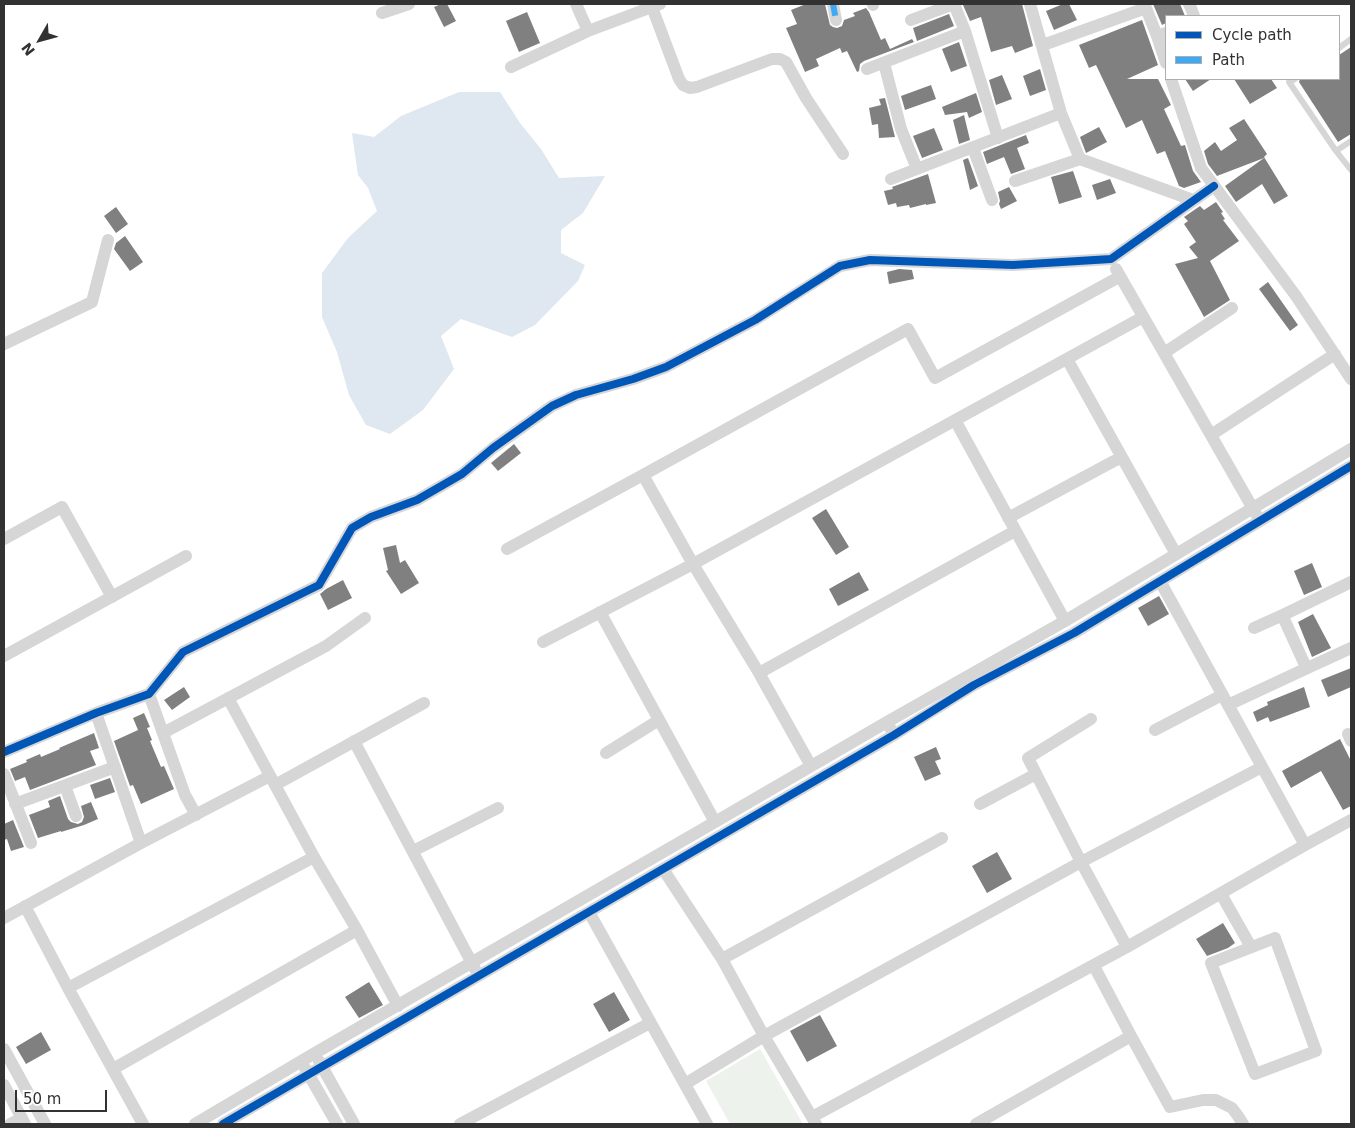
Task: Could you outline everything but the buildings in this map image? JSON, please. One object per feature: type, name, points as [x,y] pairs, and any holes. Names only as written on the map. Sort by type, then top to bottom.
[{"type":"street","points":[[382,13],[409,4]]},
{"type":"street","points":[[576,4],[588,30]]},
{"type":"street","points":[[833,4],[836,20]]},
{"type":"street","points":[[911,20],[954,4],[998,138]]},
{"type":"street","points":[[1030,4],[1061,113],[1080,159]]},
{"type":"street","points":[[511,66],[588,30],[656,5],[679,79],[683,85],[690,88],[697,87],[772,59],[780,59],[786,62],[806,98],[843,154]]},
{"type":"street","points":[[1043,45],[1146,8],[1162,34],[1165,56]]},
{"type":"street","points":[[867,69],[964,31]]},
{"type":"street","points":[[884,62],[900,129],[917,170]]},
{"type":"street","points":[[1171,80],[1201,168],[1296,296],[1351,379]]},
{"type":"street","points":[[892,180],[1061,113]]},
{"type":"street","points":[[973,148],[992,200]]},
{"type":"street","points":[[1015,181],[1080,159],[1193,200]]},
{"type":"street","points":[[4,752],[96,713],[148,694],[183,652],[319,584],[352,528],[371,517],[418,500],[462,474],[493,448],[552,406],[576,395],[633,379],[666,366],[755,320],[840,266],[870,260],[1013,265],[1111,259],[1214,186]]},
{"type":"street","points":[[4,344],[92,302],[108,240]]},
{"type":"street","points":[[1111,259],[1260,521]]},
{"type":"street","points":[[507,549],[908,329],[935,378],[1120,277]]},
{"type":"street","points":[[1164,353],[1232,308]]},
{"type":"street","points":[[543,642],[693,564],[1143,317]]},
{"type":"street","points":[[1211,436],[1334,354]]},
{"type":"street","points":[[1067,359],[1176,554]]},
{"type":"street","points":[[955,420],[1065,621]]},
{"type":"street","points":[[232,1122],[322,1066],[894,735],[972,680],[1065,621],[1351,449]]},
{"type":"street","points":[[1008,518],[1122,458]]},
{"type":"street","points":[[195,1124],[887,722],[1074,633],[1351,466]]},
{"type":"street","points":[[643,475],[811,766]]},
{"type":"street","points":[[4,539],[62,507],[112,596]]},
{"type":"street","points":[[759,674],[1015,531]]},
{"type":"street","points":[[4,656],[186,556]]},
{"type":"street","points":[[1160,581],[1305,845]]},
{"type":"street","points":[[1254,628],[1351,582]]},
{"type":"street","points":[[600,612],[715,822]]},
{"type":"street","points":[[1285,614],[1284,619],[1305,665],[1303,670]]},
{"type":"street","points":[[163,734],[326,646],[365,618]]},
{"type":"street","points":[[1155,730],[1225,700],[1303,670],[1351,648]]},
{"type":"street","points":[[148,694],[185,795],[196,815]]},
{"type":"street","points":[[228,698],[314,857],[357,930],[398,1006]]},
{"type":"street","points":[[4,918],[141,843],[196,815],[354,742],[424,703]]},
{"type":"street","points":[[96,713],[141,843]]},
{"type":"street","points":[[1091,719],[1028,758],[1080,862],[1127,948]]},
{"type":"street","points":[[606,753],[659,720]]},
{"type":"street","points":[[887,722],[894,735]]},
{"type":"street","points":[[354,742],[479,976]]},
{"type":"street","points":[[15,804],[115,767]]},
{"type":"street","points":[[685,1084],[764,1036],[1080,862],[1262,767]]},
{"type":"street","points":[[4,774],[31,843]]},
{"type":"street","points":[[980,804],[1036,774]]},
{"type":"street","points":[[65,786],[76,816]]},
{"type":"street","points":[[413,851],[498,808]]},
{"type":"street","points":[[663,869],[722,959],[764,1036],[814,1121],[1127,948],[1351,820]]},
{"type":"street","points":[[722,959],[942,838]]},
{"type":"street","points":[[68,988],[314,857]]},
{"type":"street","points":[[1221,894],[1251,947]]},
{"type":"street","points":[[25,906],[68,988],[144,1124]]},
{"type":"street","points":[[589,912],[707,1124]]},
{"type":"street","points":[[113,1069],[357,930]]},
{"type":"street","points":[[1275,938],[1316,1051],[1255,1074],[1211,963],[1251,947],[1275,938]]},
{"type":"street","points":[[1094,966],[1130,1036],[1170,1107],[1203,1100],[1216,1100],[1232,1108],[1243,1124]]},
{"type":"street","points":[[460,1124],[650,1022]]},
{"type":"street","points":[[976,1124],[1130,1036]]},
{"type":"street","points":[[4,1049],[45,1124]]},
{"type":"street","points":[[315,1053],[354,1124]]},
{"type":"street","points":[[301,1061],[338,1124]]},
{"type":"street","points":[[4,1085],[23,1121],[10,1124]]},
{"type":"lane","points":[[1340,47],[1351,39]]},
{"type":"lane","points":[[1293,80],[1290,82],[1336,152],[1351,170]]},
{"type":"lane","points":[[1336,152],[1351,141]]},
{"type":"shaded area","points":[[459,92],[500,92],[520,123],[541,149],[559,178],[605,176],[583,213],[561,230],[561,253],[585,265],[578,281],[535,325],[512,337],[461,319],[441,336],[454,369],[423,410],[390,434],[366,425],[349,395],[337,352],[322,317],[322,273],[348,238],[377,211],[368,188],[358,175],[352,133],[374,137],[401,116]]},
{"type":"shaded area","points":[[760,1049],[803,1124],[730,1124],[706,1081]]},
{"type":"marked path","points":[[833,4],[836,20]]},
{"type":"cycle path","points":[[4,752],[96,713],[149,694],[183,652],[319,585],[352,528],[371,517],[417,500],[462,474],[493,448],[552,406],[576,395],[633,379],[666,367],[755,320],[840,266],[870,260],[1013,265],[1111,259],[1214,186]]},
{"type":"cycle path","points":[[223,1124],[894,735],[974,685],[1074,633],[1351,466]]}]
